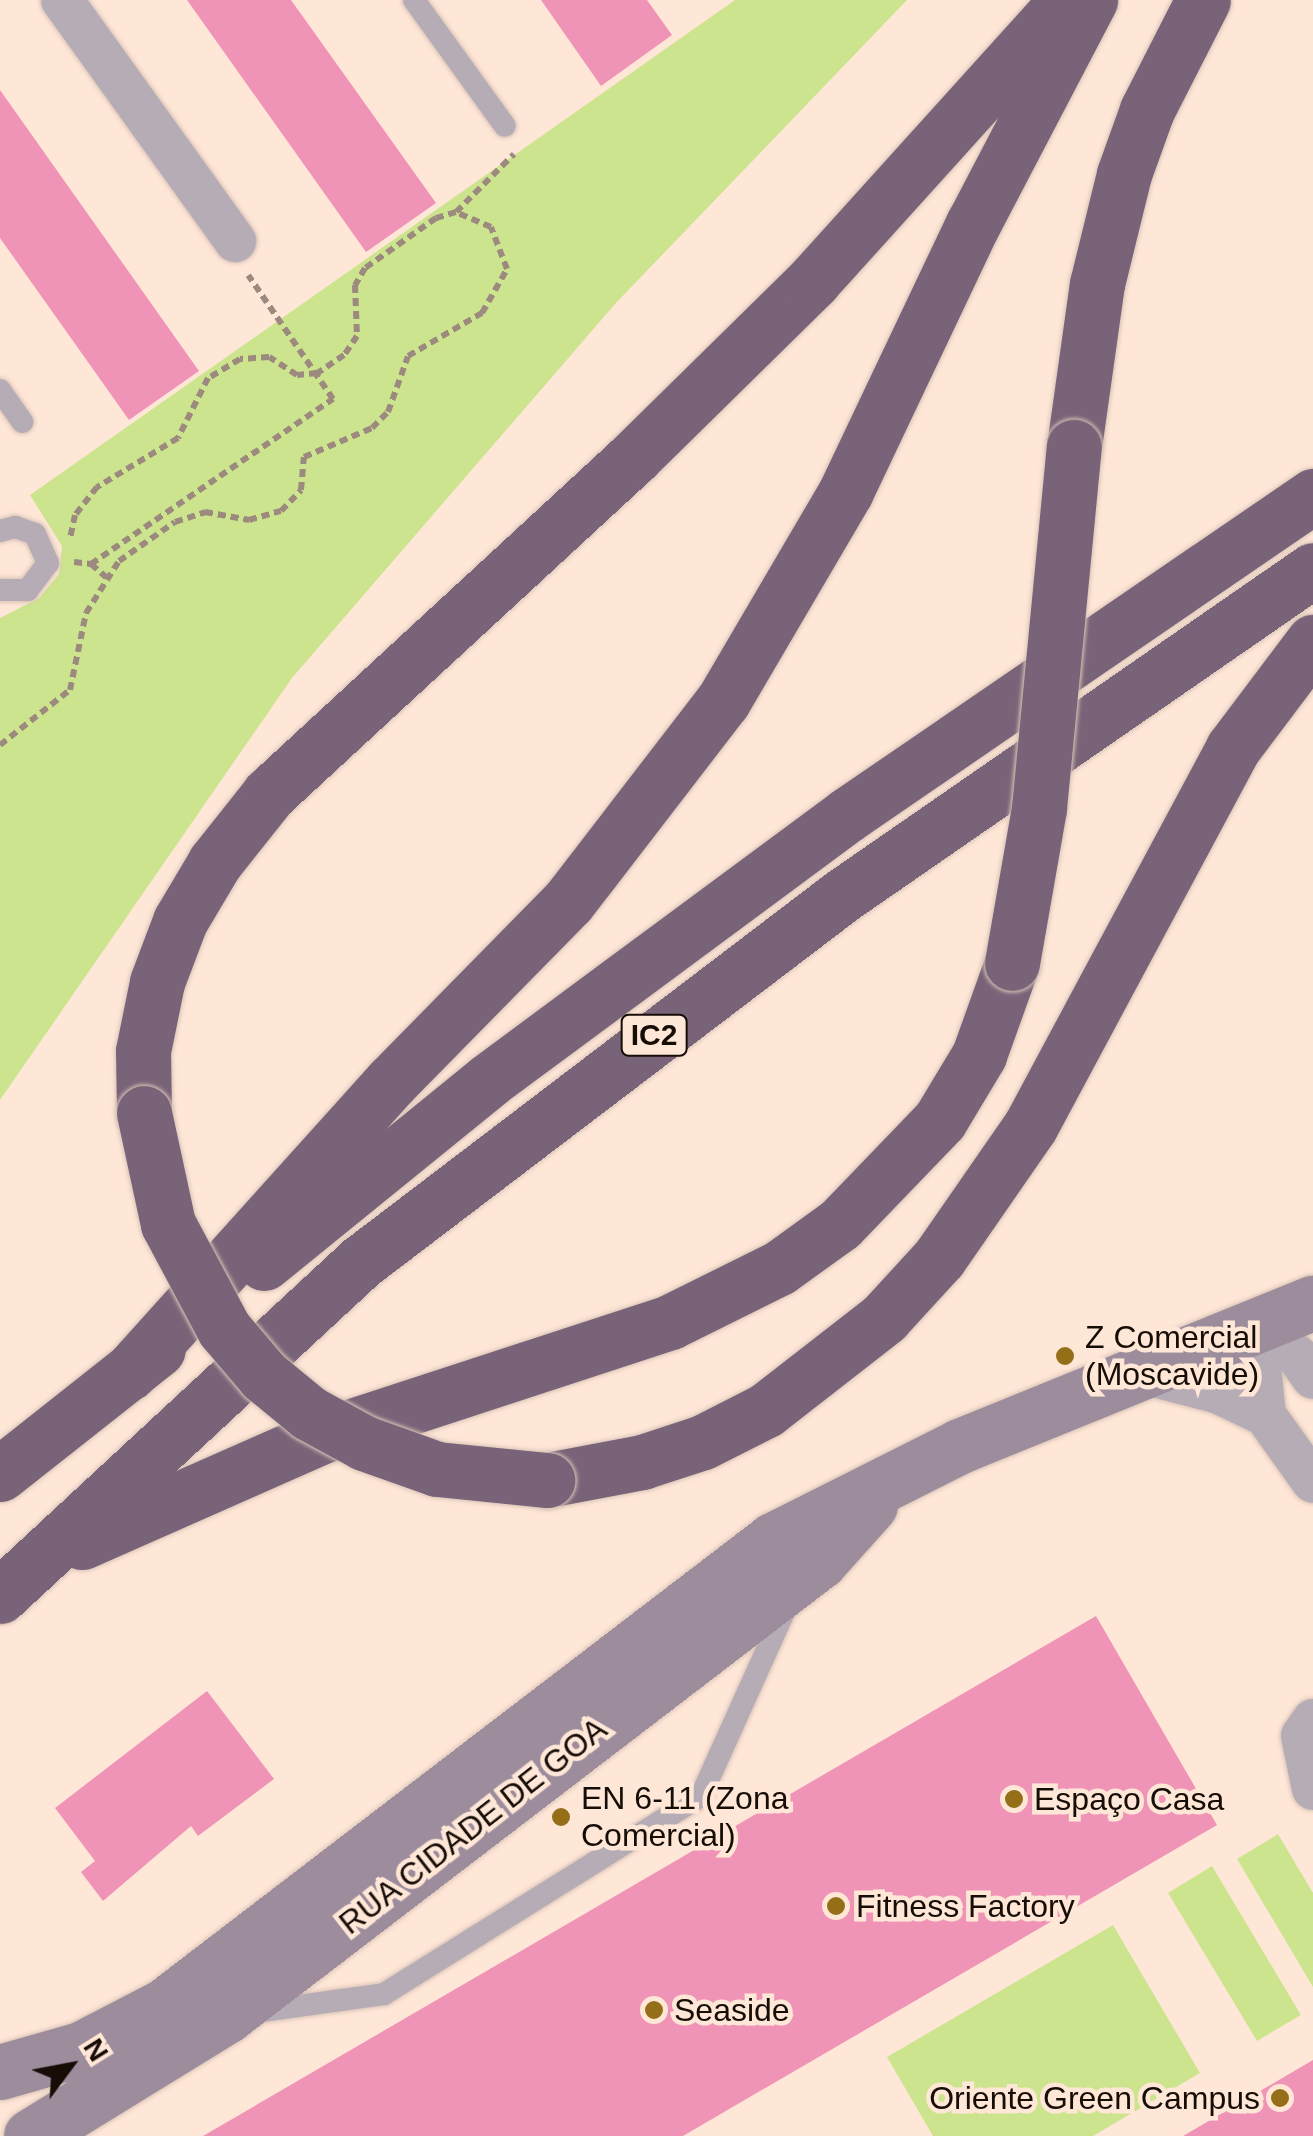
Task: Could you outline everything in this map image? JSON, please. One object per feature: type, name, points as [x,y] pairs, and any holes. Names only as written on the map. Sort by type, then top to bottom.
[{"type":"highway","points":[[1067,0],[801,293],[270,794],[180,921],[156,982],[143,1051],[144,1113],[168,1224],[224,1329],[264,1376],[309,1413],[364,1443],[436,1469],[547,1480],[642,1462],[704,1442],[766,1410],[884,1318],[939,1258],[1031,1125],[1233,748],[1313,642]]},
{"type":"highway","points":[[129,1372],[391,1082],[568,902],[724,701],[846,491],[973,224],[1090,0]]},
{"type":"highway","points":[[43,1560],[275,1455],[670,1322],[779,1268],[840,1224],[940,1120],[979,1056],[1012,962],[1039,808],[1074,447],[1096,284],[1124,174],[1147,110],[1203,0]]},
{"type":"highway","name":"IC2","points":[[0,1474],[552,1034],[848,815],[1313,496]]},
{"type":"highway","name":"IC2","points":[[0,1596],[362,1261],[842,895],[1313,570]]},
{"type":"street","points":[[62,0],[235,242]]},
{"type":"street","name":"RUA CIDADE DE GOA","points":[[0,2072],[81,2049],[164,2006],[773,1540],[960,1446],[1313,1303]]},
{"type":"street","points":[[1256,1326],[1313,1378]]},
{"type":"street","points":[[1256,1326],[1265,1414],[1313,1482]]},
{"type":"street","points":[[1138,1372],[1220,1393],[1265,1414]]},
{"type":"street","name":"RUA CIDADE DE GOA","points":[[32,2136],[226,2016],[798,1577],[890,1484]]},
{"type":"street","points":[[1313,1720],[1302,1736],[1313,1789]]},
{"type":"lane","points":[[414,0],[505,126]]},
{"type":"lane","points":[[0,390],[22,422]]},
{"type":"lane","points":[[0,531],[15,527],[35,534],[48,563],[28,590],[0,590]]},
{"type":"lane","points":[[226,2016],[384,1994],[701,1796],[798,1577]]},
{"type":"path","points":[[64,576],[76,516],[97,487],[178,438],[208,378],[240,359],[270,357],[296,375],[317,373],[344,355],[357,336],[354,286],[364,268],[436,218],[456,212],[521,147],[505,126]]},
{"type":"path","points":[[0,745],[70,690],[86,613],[119,561],[175,522],[205,512],[237,520],[281,511],[301,490],[304,457],[372,428],[388,412],[408,356],[482,314],[507,268],[502,244],[491,227],[456,212]]},
{"type":"path","points":[[91,564],[333,399],[250,279],[235,242]]},
{"type":"green space","points":[[735,0],[907,0],[615,304],[292,678],[0,1100],[0,618],[39,598],[59,574],[62,546],[30,495]]},
{"type":"green space","points":[[1278,1834],[1313,1893],[1313,1987],[1237,1859]]},
{"type":"green space","points":[[1212,1866],[1301,2015],[1257,2041],[1168,1893]]},
{"type":"green space","points":[[1113,1925],[1200,2073],[1093,2136],[933,2136],[887,2057]]},
{"type":"building","points":[[187,0],[291,0],[436,203],[366,252]]},
{"type":"building","points":[[541,0],[647,0],[672,35],[601,86]]},
{"type":"building","points":[[0,90],[199,371],[129,420],[0,238]]},
{"type":"building","points":[[1096,1616],[1217,1825],[683,2136],[203,2136]]},
{"type":"building","points":[[207,1691],[274,1779],[198,1836],[191,1826],[103,1901],[81,1872],[95,1861],[55,1808]]},
{"type":"building","name":"Oriente Green Campus","points":[[1313,2060],[1313,2136],[1183,2136]]},
{"type":"place","name":"Z Comercial (Moscavide)","points":[[1065,1356]]},
{"type":"place","name":"Espaço Casa","points":[[1014,1799]]},
{"type":"place","name":"EN 6-11 (Zona Comercial)","points":[[561,1817]]},
{"type":"place","name":"Fitness Factory","points":[[836,1906]]},
{"type":"place","name":"Seaside","points":[[654,2010]]},
{"type":"place","name":"Oriente Green Campus","points":[[1280,2098]]}]
